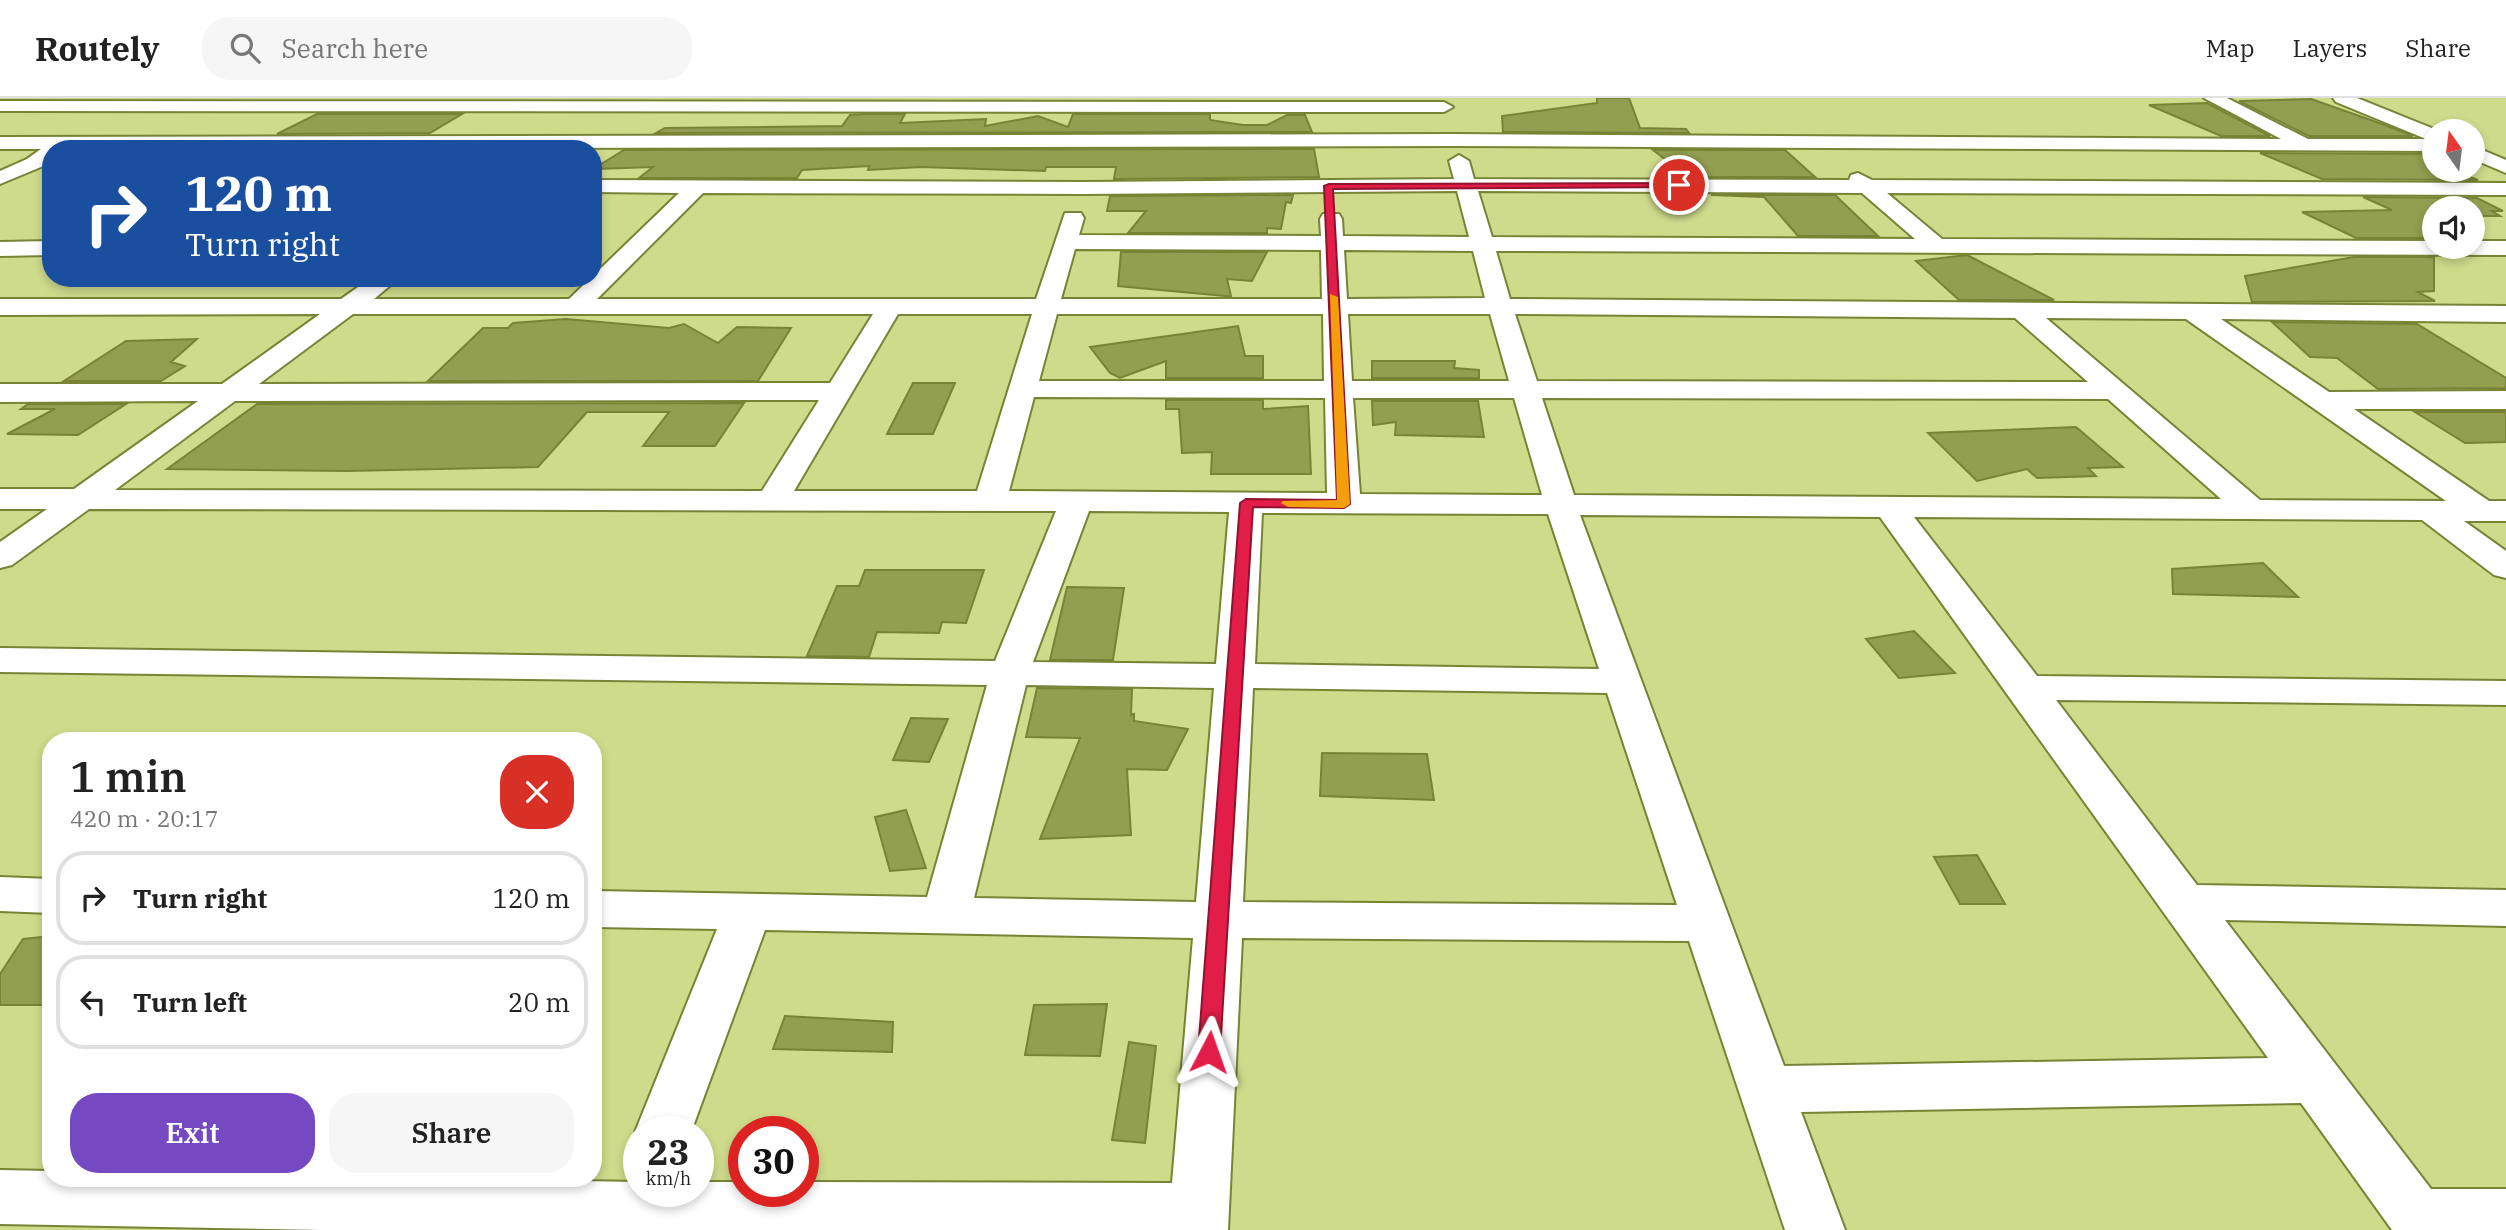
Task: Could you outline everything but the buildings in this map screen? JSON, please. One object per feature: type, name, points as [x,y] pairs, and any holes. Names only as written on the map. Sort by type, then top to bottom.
[{"type":"street","points":[[30,106],[51,98]]},
{"type":"street","points":[[2213,98],[2422,201]]},
{"type":"street","points":[[2343,98],[2422,131]]},
{"type":"street","points":[[69,140],[96,124],[149,102]]},
{"type":"street","points":[[0,106],[149,102],[270,106],[390,102],[888,103],[942,107],[1115,103],[1327,103],[1446,115],[1818,142],[2422,145]]},
{"type":"street","points":[[580,140],[631,103]]},
{"type":"street","points":[[738,142],[777,103]]},
{"type":"street","points":[[990,501],[1024,389],[1045,306],[1098,141],[1115,103]]},
{"type":"street","points":[[1327,103],[1333,306],[1344,504]]},
{"type":"street","points":[[202,140],[270,106]]},
{"type":"street","points":[[920,141],[942,107]]},
{"type":"street","points":[[602,144],[1326,140],[1446,115]]},
{"type":"street","points":[[1446,115],[1561,506],[1815,1230]]},
{"type":"street","points":[[931,187],[954,141]]},
{"type":"street","points":[[1818,142],[1865,186],[1937,246]]},
{"type":"street","points":[[0,144],[42,147]]},
{"type":"street","points":[[2485,145],[2506,145]]},
{"type":"street","points":[[0,180],[42,157]]},
{"type":"street","points":[[2485,157],[2506,167]]},
{"type":"street","points":[[0,180],[38,182]]},
{"type":"street","points":[[602,186],[1466,185],[2506,189]]},
{"type":"street","points":[[602,281],[698,186]]},
{"type":"street","points":[[2485,233],[2506,245]]},
{"type":"street","points":[[1066,242],[1937,246],[2506,245]]},
{"type":"street","points":[[0,249],[42,248]]},
{"type":"street","points":[[0,307],[41,284]]},
{"type":"street","points":[[0,558],[375,287]]},
{"type":"street","points":[[578,305],[596,287]]},
{"type":"street","points":[[772,500],[891,305]]},
{"type":"street","points":[[0,307],[1500,306],[2506,314]]},
{"type":"street","points":[[2021,310],[2254,511]]},
{"type":"street","points":[[2193,312],[2321,401],[2494,511]]},
{"type":"street","points":[[1024,389],[2116,391]]},
{"type":"street","points":[[0,393],[839,391]]},
{"type":"street","points":[[2321,401],[2506,400]]},
{"type":"street","points":[[0,499],[990,501],[2494,511]]},
{"type":"street","points":[[946,916],[1010,672],[1076,502]]},
{"type":"street","points":[[714,1203],[1198,1220],[1246,503]]},
{"type":"street","points":[[1890,507],[2421,1223],[2506,1216]]},
{"type":"street","points":[[2431,512],[2506,568]]},
{"type":"street","points":[[0,660],[1623,681]]},
{"type":"street","points":[[2024,688],[2506,693]]},
{"type":"street","points":[[0,894],[42,896]]},
{"type":"street","points":[[2185,902],[2506,908]]},
{"type":"street","points":[[602,909],[1217,920],[1707,923]]},
{"type":"street","points":[[669,1116],[747,913]]},
{"type":"street","points":[[1766,1089],[2315,1080]]},
{"type":"street","points":[[0,1197],[176,1216],[623,1200]]},
{"type":"slow traffic","points":[[1288,503],[1344,504],[1333,297]]},
{"type":"route","points":[[1209,1052],[1246,503],[1344,504],[1329,186],[1679,185]]}]
